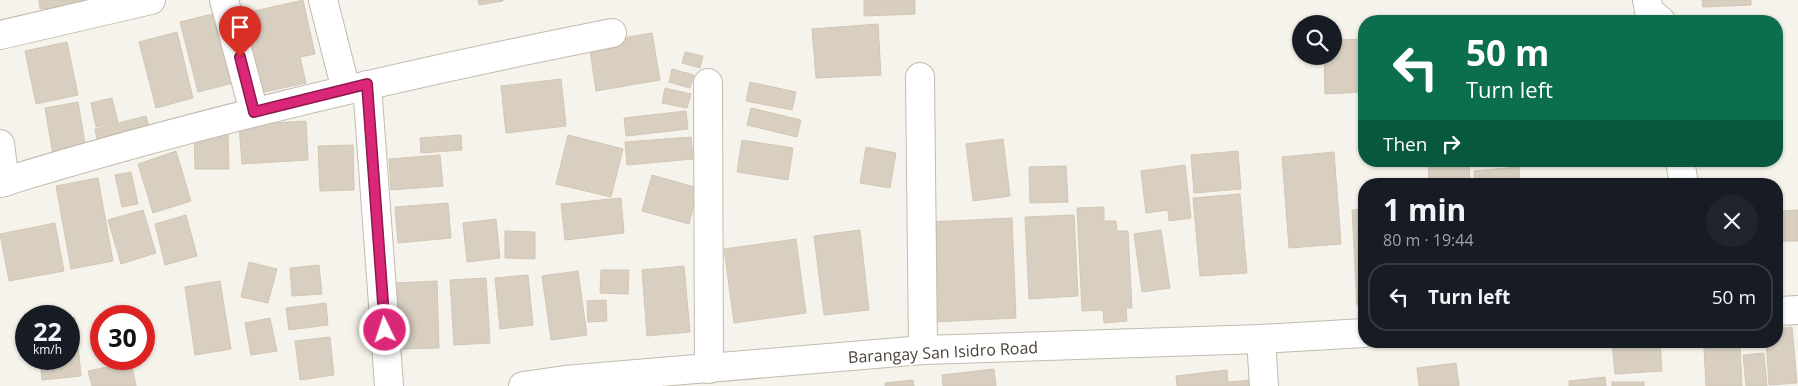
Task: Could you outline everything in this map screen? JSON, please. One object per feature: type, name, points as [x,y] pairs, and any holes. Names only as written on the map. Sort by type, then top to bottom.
[{"type":"street","points":[[0,35],[151,0]]},
{"type":"street","points":[[224,0],[254,112]]},
{"type":"street","points":[[323,0],[356,87],[389,386]]},
{"type":"street","points":[[1647,0],[1648,11],[1653,15]]},
{"type":"street","points":[[0,144],[3,182],[160,136],[356,87],[428,70],[612,33]]},
{"type":"street","points":[[920,77],[923,350]]},
{"type":"street","points":[[708,83],[709,369]]},
{"type":"street","points":[[1783,311],[1798,310]]},
{"type":"street","name":"Barangay San Isidro Road","points":[[523,386],[923,350],[1261,339],[1358,332]]},
{"type":"street","points":[[1261,339],[1264,386]]},
{"type":"building","points":[[39,0],[104,0],[104,5],[40,9]]},
{"type":"building","points":[[303,0],[315,54],[300,57],[306,83],[255,94],[237,15]]},
{"type":"building","points":[[478,0],[503,0],[503,1],[479,5]]},
{"type":"building","points":[[864,0],[915,0],[915,14],[864,16]]},
{"type":"building","points":[[1702,0],[1751,0],[1751,5],[1703,7]]},
{"type":"building","points":[[220,12],[237,82],[198,92],[180,22]]},
{"type":"building","points":[[878,24],[881,75],[816,78],[812,29]]},
{"type":"building","points":[[177,32],[193,98],[156,108],[139,42]]},
{"type":"building","points":[[652,33],[660,80],[596,91],[589,44]]},
{"type":"building","points":[[1358,39],[1358,92],[1325,94],[1324,65],[1342,65],[1342,40]]},
{"type":"building","points":[[67,42],[78,95],[36,104],[25,51]]},
{"type":"building","points":[[685,52],[703,56],[700,68],[682,63]]},
{"type":"building","points":[[672,69],[694,75],[690,88],[669,82]]},
{"type":"building","points":[[561,79],[566,126],[506,133],[501,86]]},
{"type":"building","points":[[750,82],[796,92],[792,110],[746,101]]},
{"type":"building","points":[[665,88],[691,94],[687,108],[662,103]]},
{"type":"building","points":[[112,98],[118,122],[96,127],[91,103]]},
{"type":"building","points":[[78,102],[86,149],[53,155],[45,108]]},
{"type":"building","points":[[751,108],[801,120],[797,137],[747,125]]},
{"type":"building","points":[[686,111],[688,129],[626,136],[624,118]]},
{"type":"building","points":[[146,116],[150,131],[98,144],[95,129]]},
{"type":"building","points":[[306,121],[308,160],[242,164],[239,125]]},
{"type":"building","points":[[194,132],[228,132],[229,169],[195,169]]},
{"type":"building","points":[[461,135],[462,150],[421,153],[420,138]]},
{"type":"building","points":[[568,135],[623,149],[611,197],[556,184]]},
{"type":"building","points":[[691,137],[693,159],[627,165],[625,142]]},
{"type":"building","points":[[1003,139],[1010,196],[973,201],[966,144]]},
{"type":"building","points":[[742,140],[793,148],[788,180],[737,172]]},
{"type":"building","points":[[353,145],[354,190],[320,191],[318,146]]},
{"type":"building","points":[[866,147],[896,153],[890,188],[860,183]]},
{"type":"building","points":[[176,151],[191,201],[153,213],[138,164]]},
{"type":"building","points":[[1238,151],[1241,189],[1194,193],[1191,155]]},
{"type":"building","points":[[1334,152],[1341,244],[1289,248],[1282,157]]},
{"type":"building","points":[[440,155],[443,186],[391,190],[389,159]]},
{"type":"building","points":[[1185,165],[1191,218],[1169,221],[1168,210],[1146,213],[1141,171]]},
{"type":"building","points":[[1066,166],[1068,202],[1030,203],[1029,167]]},
{"type":"building","points":[[1428,167],[1469,167],[1470,178],[1429,178]]},
{"type":"building","points":[[1519,167],[1520,178],[1475,178],[1474,171]]},
{"type":"building","points":[[131,172],[138,204],[122,207],[115,175]]},
{"type":"building","points":[[652,175],[698,188],[689,224],[642,211]]},
{"type":"building","points":[[98,178],[113,261],[71,269],[56,186]]},
{"type":"building","points":[[1240,194],[1247,273],[1200,276],[1193,198]]},
{"type":"building","points":[[621,198],[624,233],[565,240],[561,204]]},
{"type":"building","points":[[448,203],[451,238],[398,243],[395,207]]},
{"type":"building","points":[[1104,207],[1104,221],[1116,221],[1117,231],[1128,231],[1132,308],[1126,308],[1127,321],[1104,323],[1103,310],[1082,311],[1077,208]]},
{"type":"building","points":[[143,210],[156,253],[121,264],[108,220]]},
{"type":"building","points":[[1352,210],[1358,210],[1357,305]]},
{"type":"building","points":[[1798,210],[1798,241],[1783,241],[1783,211]]},
{"type":"building","points":[[186,215],[197,256],[165,265],[155,224]]},
{"type":"building","points":[[1074,215],[1078,296],[1029,299],[1025,217]]},
{"type":"building","points":[[1012,218],[1016,318],[932,322],[928,222]]},
{"type":"building","points":[[496,219],[500,258],[467,262],[463,223]]},
{"type":"building","points":[[55,223],[64,271],[9,281],[0,234]]},
{"type":"building","points":[[860,230],[869,310],[824,315],[814,236]]},
{"type":"building","points":[[1161,230],[1170,288],[1142,292],[1134,234]]},
{"type":"building","points":[[505,231],[535,232],[535,259],[505,258]]},
{"type":"building","points":[[796,239],[806,313],[734,323],[724,249]]},
{"type":"building","points":[[249,262],[277,269],[268,303],[241,297]]},
{"type":"building","points":[[319,265],[322,294],[292,296],[290,268]]},
{"type":"building","points":[[684,266],[690,332],[647,336],[642,270]]},
{"type":"building","points":[[601,270],[629,270],[628,294],[600,293]]},
{"type":"building","points":[[578,271],[587,335],[551,340],[542,276]]},
{"type":"building","points":[[528,275],[533,325],[500,329],[495,278]]},
{"type":"building","points":[[486,278],[490,343],[454,345],[450,280]]},
{"type":"building","points":[[220,281],[231,349],[195,355],[185,287]]},
{"type":"building","points":[[437,281],[439,348],[397,349],[395,283]]},
{"type":"building","points":[[606,300],[607,321],[588,322],[587,301]]},
{"type":"building","points":[[326,303],[328,325],[289,330],[286,308]]},
{"type":"building","points":[[270,318],[277,351],[251,355],[245,323]]},
{"type":"building","points":[[1792,327],[1797,383],[1769,385],[1766,348],[1783,348],[1783,328]]},
{"type":"building","points":[[330,337],[334,375],[300,380],[295,341]]},
{"type":"building","points":[[1613,348],[1660,348],[1662,371],[1615,374]]},
{"type":"building","points":[[1704,348],[1740,348],[1742,386],[1706,386]]},
{"type":"building","points":[[1764,353],[1767,386],[1746,386],[1743,355]]},
{"type":"building","points":[[1456,363],[1459,386],[1419,386],[1417,368]]},
{"type":"building","points":[[80,366],[81,376],[42,380],[41,370],[80,370]]},
{"type":"building","points":[[994,369],[996,386],[943,386],[942,375]]},
{"type":"building","points":[[133,370],[136,386],[92,386],[88,371]]},
{"type":"building","points":[[1227,370],[1228,382],[1254,380],[1255,386],[1177,386],[1176,376]]},
{"type":"building","points":[[1605,377],[1606,386],[1569,386],[1569,381]]},
{"type":"building","points":[[913,380],[914,386],[885,386],[885,383]]},
{"type":"building","points":[[1612,382],[1644,382],[1644,386],[1612,386]]},
{"type":"route","points":[[240,57],[254,112],[367,84],[385,330]]}]
